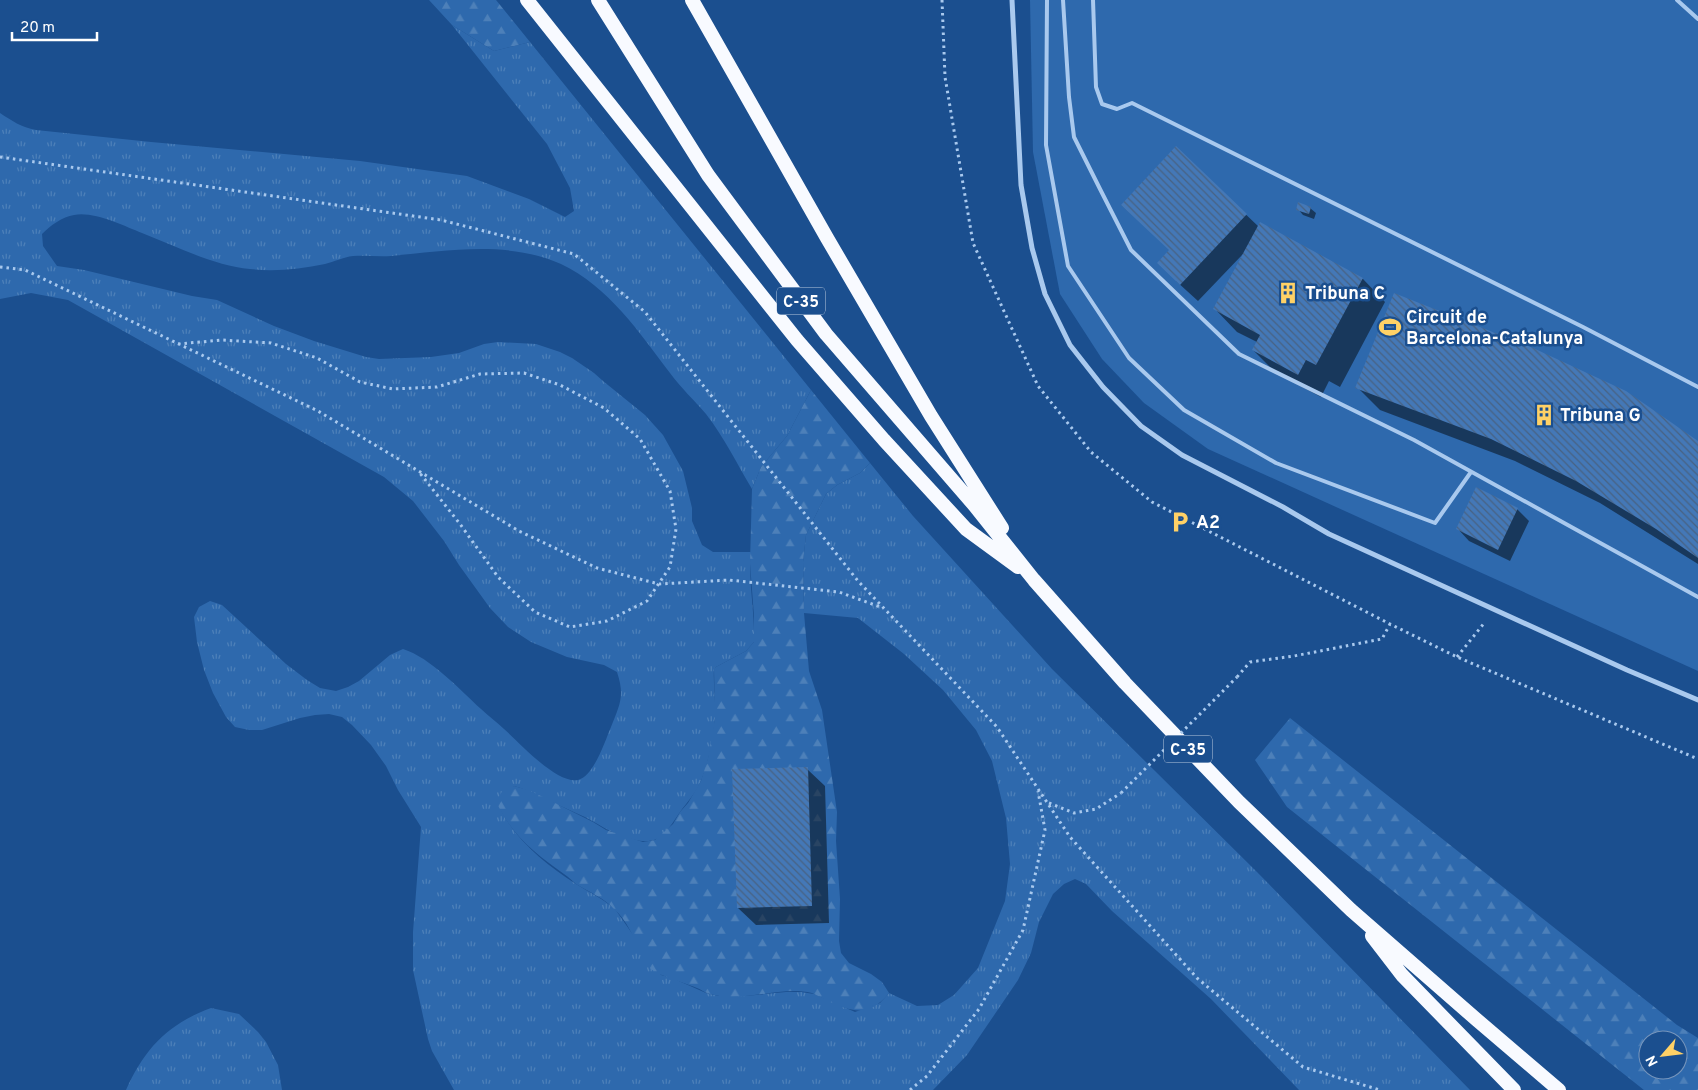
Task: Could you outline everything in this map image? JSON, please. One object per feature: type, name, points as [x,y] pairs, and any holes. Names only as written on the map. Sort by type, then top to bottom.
[{"type":"highway","points":[[527,0],[797,340],[884,440],[966,528],[1034,580]]},
{"type":"highway","name":"C-35","points":[[598,0],[708,175],[826,334],[974,506],[1034,580],[1125,683],[1239,802],[1351,910],[1559,1090]]},
{"type":"highway","points":[[692,0],[832,247],[931,416],[1034,580]]},
{"type":"highway","points":[[1351,910],[1402,975],[1514,1090]]},
{"type":"street","points":[[1012,0],[1021,186],[1032,248],[1045,294],[1070,345],[1102,387],[1141,426],[1182,455],[1283,507],[1329,534],[1627,670],[1698,700]]},
{"type":"lane","points":[[1047,0],[1046,145],[1068,266],[1129,358],[1184,410],[1276,463],[1435,523],[1471,472]]},
{"type":"lane","points":[[1063,0],[1069,97],[1074,136],[1131,250],[1239,354],[1414,440],[1698,597]]},
{"type":"lane","points":[[1093,0],[1096,87],[1102,104],[1117,109],[1132,103],[1583,327],[1698,387]]},
{"type":"lane","points":[[1677,0],[1698,19]]},
{"type":"path","points":[[0,157],[441,220],[574,254],[646,312],[858,581],[997,727],[1070,837],[1197,978],[1303,1067],[1380,1090]]},
{"type":"path","points":[[0,267],[26,270],[318,411],[519,531],[597,568],[659,584],[729,580],[839,592],[884,608]]},
{"type":"path","points":[[0,272],[8,268]]},
{"type":"path","points":[[178,344],[222,340],[271,343],[317,358],[360,382],[393,389],[437,387],[480,374],[524,372],[560,384],[604,408],[640,439],[670,491],[676,529],[670,567],[646,601],[607,620],[570,627],[535,612],[498,577],[419,472]]},
{"type":"path","points":[[1047,802],[1074,813],[1096,810],[1121,793],[1250,662],[1294,656],[1382,639],[1390,624]]},
{"type":"path","points":[[1457,657],[1483,624]]},
{"type":"path","points":[[910,1090],[927,1076],[979,1009],[1023,930],[1045,830],[1038,788]]},
{"type":"green space","points":[[429,0],[496,0],[530,42],[494,51],[452,25]]},
{"type":"green space","name":"Circuit de Barcelona-Catalunya","points":[[1030,0],[1698,0],[1698,671],[1208,449],[1144,403],[1102,359],[1060,294],[1033,152]]},
{"type":"green space","points":[[452,25],[494,51],[530,42],[811,390],[787,436],[761,467],[752,489],[713,423],[674,378],[622,312],[594,285],[578,274],[561,264],[541,257],[520,252],[477,249],[391,256],[353,256],[325,264],[288,270],[250,269],[209,260],[109,220],[82,214],[65,218],[49,228],[42,234],[43,246],[57,266],[84,270],[192,296],[217,300],[274,326],[366,357],[379,359],[431,357],[459,353],[484,344],[498,342],[536,344],[572,358],[594,373],[645,415],[663,435],[683,471],[692,508],[692,521],[702,545],[713,552],[751,552],[750,574],[754,642],[746,651],[714,668],[715,718],[706,766],[697,789],[671,826],[661,836],[649,841],[642,841],[622,836],[531,792],[514,786],[497,801],[503,814],[520,838],[564,876],[615,909],[661,975],[706,993],[719,996],[745,996],[801,992],[814,994],[855,1012],[880,1003],[889,993],[917,1006],[938,1005],[954,995],[978,968],[1005,901],[1010,864],[1006,818],[992,761],[976,730],[943,690],[904,654],[858,618],[804,613],[803,562],[806,535],[826,494],[837,485],[860,473],[870,463],[913,516],[1052,669],[1257,872],[1470,1090],[1299,1090],[1211,999],[1112,911],[1086,884],[1075,879],[1064,884],[1053,894],[1039,922],[1031,953],[1018,980],[967,1055],[933,1090],[454,1090],[432,1051],[413,970],[413,932],[421,827],[398,790],[386,766],[371,745],[342,717],[329,714],[315,715],[262,730],[235,727],[226,717],[213,693],[204,670],[197,642],[194,617],[199,607],[210,601],[222,605],[286,664],[307,680],[320,688],[336,691],[359,681],[390,655],[403,649],[413,653],[444,675],[538,761],[559,776],[569,779],[578,780],[584,777],[594,765],[602,749],[620,700],[621,687],[617,672],[604,665],[567,657],[531,642],[508,627],[490,608],[444,541],[413,501],[384,477],[68,300],[31,293],[0,299],[0,113],[21,125],[36,130],[360,161],[467,176],[529,199],[565,217],[574,211],[570,188],[547,144]]},
{"type":"green space","points":[[811,390],[870,463],[860,473],[837,485],[826,494],[806,535],[803,562],[804,613],[809,671],[822,710],[837,812],[836,841],[841,953],[849,963],[882,982],[889,993],[874,1006],[860,1010],[852,1010],[812,993],[799,991],[733,997],[720,996],[707,993],[652,970],[619,913],[596,895],[576,884],[534,851],[509,824],[496,801],[503,790],[514,786],[541,796],[606,830],[643,842],[655,840],[673,824],[701,781],[708,758],[715,718],[714,668],[746,651],[754,642],[750,563],[752,489],[761,467],[787,436]]},
{"type":"green space","points":[[1290,718],[1685,1030],[1638,1030],[1638,1080],[1688,1080],[1688,1032],[1698,1038],[1698,1090],[1644,1090],[1287,807],[1255,760]]},
{"type":"green space","points":[[211,1008],[239,1014],[258,1032],[266,1042],[278,1065],[282,1090],[126,1090],[141,1062],[160,1039],[182,1022]]},
{"type":"building","points":[[1176,146],[1247,214],[1180,285],[1157,263],[1169,250],[1121,205]]},
{"type":"building","points":[[1298,202],[1311,207],[1309,214],[1296,210]]},
{"type":"building","name":"Tribuna C","points":[[1260,222],[1363,278],[1316,365],[1306,360],[1298,375],[1252,350],[1260,335],[1213,309]]},
{"type":"building","name":"Tribuna G","points":[[1394,293],[1533,348],[1626,391],[1698,441],[1698,558],[1656,529],[1576,481],[1491,439],[1355,388]]},
{"type":"building","points":[[1476,487],[1518,508],[1498,550],[1456,529]]},
{"type":"building","points":[[808,767],[812,906],[737,908],[732,769]]},
{"type":"place","name":"Tribuna C","points":[[1288,293]]},
{"type":"place","name":"Circuit de Barcelona-Catalunya","points":[[1390,327]]},
{"type":"place","name":"Tribuna G","points":[[1544,415]]},
{"type":"place","name":"A2","points":[[1180,522]]}]
